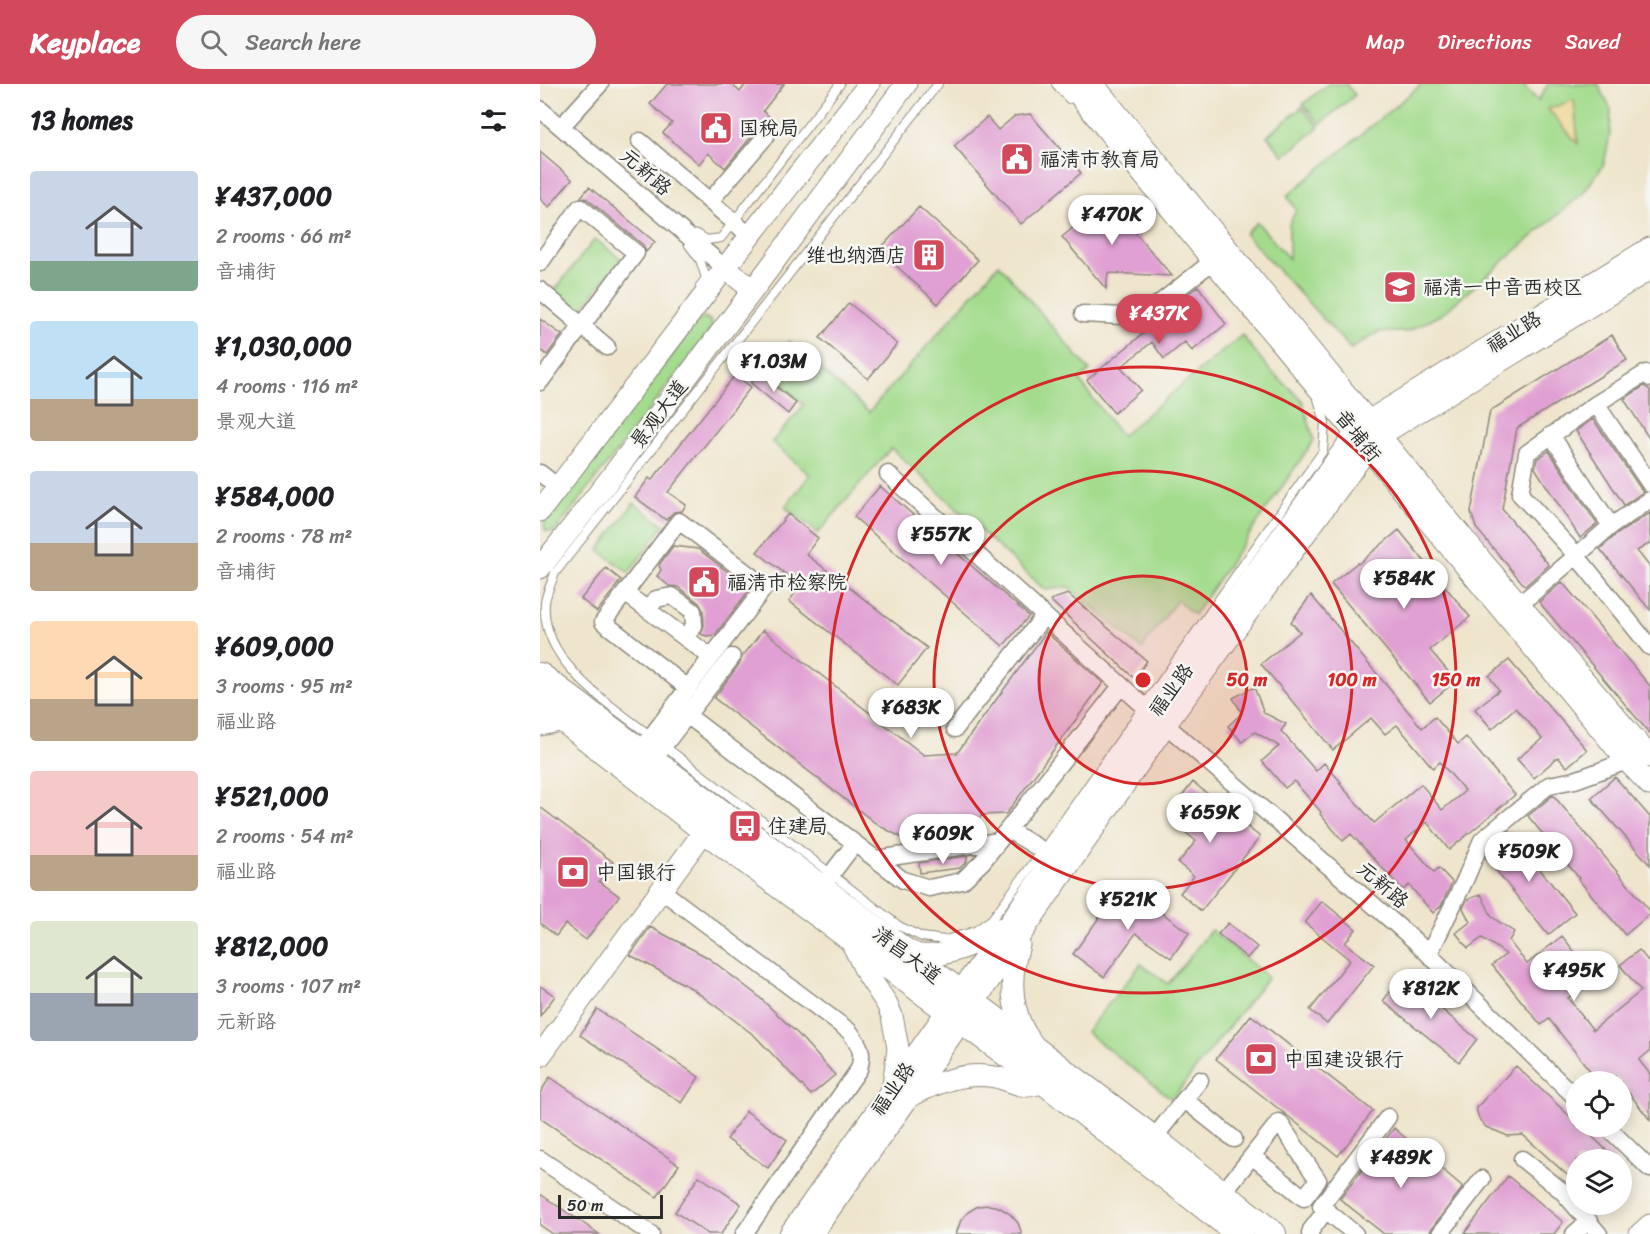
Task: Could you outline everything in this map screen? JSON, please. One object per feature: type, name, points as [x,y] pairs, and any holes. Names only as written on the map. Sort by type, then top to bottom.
[{"type":"main road","name":"清昌大道","points":[[540,676],[570,712],[705,830],[848,936],[1041,1056],[1153,1139],[1273,1234]]},
{"type":"main road","name":"清昌大道","points":[[540,701],[653,747],[826,882],[960,1007],[1045,1082],[1240,1234]]},
{"type":"street","points":[[564,124],[599,84]]},
{"type":"street","name":"景观大道","points":[[540,511],[550,480],[725,268],[869,84]]},
{"type":"street","name":"景观大道","points":[[541,568],[753,290],[906,84]]},
{"type":"street","name":"音埔街","points":[[1093,84],[1367,435],[1627,761],[1650,785]]},
{"type":"street","name":"音埔街","points":[[1071,93],[1210,263],[1519,605],[1650,758]]},
{"type":"street","name":"元新路","points":[[540,109],[564,124],[725,268]]},
{"type":"street","points":[[710,201],[766,136]]},
{"type":"street","points":[[640,141],[750,236]]},
{"type":"street","points":[[540,263],[580,207],[636,253],[540,382]]},
{"type":"street","name":"福业路","points":[[1016,926],[1049,854],[1367,435],[1650,248]]},
{"type":"street","points":[[1083,314],[1142,317],[1210,263]]},
{"type":"street","points":[[725,268],[753,290]]},
{"type":"street","name":"福业路","points":[[1367,435],[1650,269]]},
{"type":"street","points":[[540,290],[608,347]]},
{"type":"street","points":[[1650,378],[1646,373],[1596,404],[1527,453],[1520,494],[1576,555],[1650,647]]},
{"type":"street","points":[[1596,404],[1650,484]]},
{"type":"street","points":[[1551,435],[1611,526]]},
{"type":"street","name":"元新路","points":[[888,474],[1121,686],[1415,941],[1566,1088]]},
{"type":"street","points":[[1519,605],[1611,526],[1650,500]]},
{"type":"street","points":[[653,747],[688,688],[765,587],[680,521],[603,622],[688,688]]},
{"type":"street","points":[[625,592],[711,657]]},
{"type":"street","points":[[648,609],[656,599],[672,596],[693,611],[694,626],[685,638]]},
{"type":"street","points":[[955,729],[1044,616]]},
{"type":"street","points":[[653,747],[687,715],[732,657]]},
{"type":"street","points":[[540,665],[570,712],[540,725]]},
{"type":"street","points":[[687,715],[903,880],[929,888],[962,881],[982,862],[1121,686]]},
{"type":"street","name":"福业路","points":[[812,1234],[901,1093],[1016,926],[1154,715]]},
{"type":"street","points":[[1429,954],[1466,880],[1482,840],[1549,785],[1575,780],[1627,761]]},
{"type":"street","points":[[540,1056],[705,830]]},
{"type":"street","points":[[877,860],[1003,835],[1049,854]]},
{"type":"street","points":[[826,882],[855,843]]},
{"type":"street","points":[[661,890],[849,1031],[859,1045],[862,1059],[859,1069],[744,1234]]},
{"type":"street","points":[[888,940],[918,955],[935,955],[962,948],[1016,926],[1011,987],[1018,1017],[1027,1037],[1041,1056]]},
{"type":"street","points":[[848,936],[892,1016],[898,1048],[901,1093],[966,1076],[994,1076],[1024,1087],[1045,1082]]},
{"type":"street","points":[[1153,1139],[1200,1080]]},
{"type":"street","name":"福业路","points":[[790,1234],[901,1093]]},
{"type":"street","points":[[1185,1100],[1234,1139]]},
{"type":"street","points":[[1345,1231],[1321,1206],[1388,1117]]},
{"type":"street","points":[[1617,1137],[1650,1169]]},
{"type":"street","points":[[1229,1185],[1252,1156]]},
{"type":"street","points":[[540,1159],[651,1234]]},
{"type":"street","points":[[1522,1159],[1562,1191],[1594,1228],[1574,1234]]},
{"type":"street","points":[[1440,1234],[1482,1179]]},
{"type":"street","points":[[1310,1234],[1326,1210]]},
{"type":"street","points":[[1640,1234],[1650,1225]]},
{"type":"lane","points":[[540,99],[564,124],[700,237],[707,240],[722,238],[840,84]]},
{"type":"lane","points":[[653,747],[582,683],[557,652],[546,632],[545,603],[555,573],[938,84]]},
{"type":"lane","points":[[1056,84],[1071,93]]},
{"type":"lane","points":[[540,118],[686,242],[700,260],[706,278],[628,380]]},
{"type":"lane","points":[[1109,147],[1210,263],[1317,397],[1326,422],[1323,452],[1154,715]]},
{"type":"lane","points":[[826,882],[899,926],[922,937],[945,940],[975,931],[992,919],[1049,854]]},
{"type":"green space","points":[[1328,84],[1346,84],[1355,95],[1320,124],[1303,104]]},
{"type":"green space","points":[[1422,84],[1522,84],[1538,101],[1548,84],[1598,84],[1611,110],[1610,134],[1604,164],[1584,192],[1442,314],[1407,332],[1378,332],[1351,349],[1245,234],[1257,222],[1289,259],[1289,225],[1296,210],[1287,196]]},
{"type":"green space","points":[[1302,107],[1319,127],[1284,156],[1267,136]]},
{"type":"green space","points":[[595,239],[621,259],[580,311],[554,291]]},
{"type":"green space","points":[[999,264],[1090,371],[1079,380],[1121,436],[1242,335],[1269,369],[1302,400],[1314,440],[1194,615],[1177,600],[1142,649],[1069,587],[1045,590],[891,448],[818,533],[785,507],[810,475],[772,442],[804,405],[766,370],[789,341],[869,412]]},
{"type":"green space","points":[[705,318],[710,320],[712,325],[710,331],[556,530],[546,531],[545,521],[699,320]]},
{"type":"green space","points":[[634,503],[664,525],[629,573],[599,550]]},
{"type":"green space","points":[[1211,930],[1268,977],[1172,1099],[1086,1032],[1141,964],[1168,984]]},
{"type":"sand","points":[[1574,100],[1578,144],[1548,109]]},
{"type":"building","name":"国税局","points":[[667,84],[731,84],[740,92],[746,84],[784,84],[763,111],[772,119],[767,126],[758,129],[725,168],[708,153],[699,164],[663,133],[672,123],[650,104]]},
{"type":"building","name":"福清市教育局","points":[[1030,114],[1081,173],[1021,224],[954,146],[987,117],[998,130],[1015,116]]},
{"type":"building","points":[[540,152],[572,179],[549,207],[540,199]]},
{"type":"building","points":[[589,187],[655,242],[646,252],[643,245],[587,199],[581,197]]},
{"type":"building","points":[[1107,199],[1172,276],[1108,273],[1106,289],[1062,237]]},
{"type":"building","name":"维也纳酒店","points":[[919,207],[978,260],[938,304],[879,250]]},
{"type":"building","points":[[1198,286],[1226,324],[1192,351],[1185,342],[1164,359],[1152,342],[1121,367],[1141,390],[1114,413],[1087,380]]},
{"type":"building","points":[[849,303],[897,344],[868,379],[820,338]]},
{"type":"building","points":[[540,319],[562,335],[547,355],[540,349]]},
{"type":"building","points":[[1612,335],[1627,360],[1517,428],[1502,509],[1549,565],[1525,586],[1476,528],[1471,512],[1490,411]]},
{"type":"building","points":[[760,373],[796,403],[788,414],[751,383]]},
{"type":"building","points":[[735,375],[751,387],[668,492],[686,505],[682,511],[674,512],[666,520],[635,497],[649,478],[652,480]]},
{"type":"building","points":[[1644,386],[1650,390],[1650,440],[1624,399]]},
{"type":"building","points":[[1593,419],[1643,492],[1624,505],[1576,431]]},
{"type":"building","points":[[1549,451],[1597,524],[1580,538],[1535,468],[1537,459]]},
{"type":"building","points":[[880,486],[1029,616],[1003,646],[854,517]]},
{"type":"building","points":[[1650,513],[1650,543],[1637,551],[1650,567],[1650,610],[1600,549],[1617,534]]},
{"type":"building","points":[[788,514],[818,538],[806,554],[927,648],[898,685],[789,601],[801,586],[757,552]]},
{"type":"building","points":[[1399,530],[1470,617],[1430,650],[1456,681],[1430,702],[1331,584]]},
{"type":"building","name":"福清市检察院","points":[[673,546],[698,549],[750,589],[715,635],[701,634],[704,625],[703,610],[699,603],[678,587],[669,586],[657,576],[661,570],[659,565]]},
{"type":"building","points":[[606,568],[621,580],[597,612],[581,599]]},
{"type":"building","points":[[1562,582],[1650,686],[1650,734],[1539,602]]},
{"type":"building","points":[[1068,594],[1147,661],[1134,678],[1050,600]]},
{"type":"building","points":[[1311,595],[1422,728],[1435,717],[1458,744],[1466,737],[1515,795],[1449,850],[1427,822],[1406,840],[1434,872],[1439,868],[1452,882],[1441,906],[1433,913],[1409,885],[1403,890],[1351,834],[1343,841],[1294,781],[1285,788],[1262,761],[1279,746],[1255,732],[1242,742],[1228,726],[1242,713],[1233,698],[1254,687],[1264,713],[1286,724],[1281,731],[1316,771],[1324,763],[1374,823],[1421,784],[1442,810],[1465,791],[1440,762],[1433,768],[1397,725],[1385,734],[1371,718],[1333,750],[1261,664],[1300,632],[1291,622]]},
{"type":"building","points":[[763,630],[924,755],[957,753],[1046,632],[1103,683],[1006,814],[982,815],[965,835],[912,843],[878,825],[714,698]]},
{"type":"building","points":[[1509,660],[1587,750],[1567,767],[1558,757],[1534,778],[1517,759],[1542,739],[1526,719],[1515,708],[1492,729],[1475,709],[1499,690],[1489,676]]},
{"type":"building","points":[[1615,777],[1650,817],[1650,865],[1591,798]]},
{"type":"building","points":[[1193,782],[1260,837],[1201,911],[1180,893],[1194,876],[1178,863],[1196,841],[1173,822],[1181,812],[1174,806]]},
{"type":"building","points":[[1553,795],[1650,911],[1650,914],[1625,935],[1528,816]]},
{"type":"building","name":"中国银行","points":[[540,807],[613,862],[599,881],[619,896],[586,940],[565,924],[556,936],[540,923]]},
{"type":"building","points":[[1509,831],[1575,913],[1548,935],[1486,858],[1491,846]]},
{"type":"building","points":[[967,856],[967,861],[960,868],[920,873],[919,863]]},
{"type":"building","points":[[1123,884],[1189,933],[1171,958],[1136,933],[1104,977],[1073,954]]},
{"type":"building","points":[[1481,894],[1492,917],[1514,932],[1509,941],[1527,964],[1562,936],[1594,976],[1568,998],[1593,1030],[1641,991],[1620,965],[1639,950],[1650,963],[1650,1051],[1639,1060],[1650,1074],[1650,1120],[1632,1097],[1632,1071],[1590,1071],[1549,1019],[1541,1025],[1492,965],[1506,954],[1482,938],[1468,948],[1456,933],[1470,922],[1463,908],[1467,900]]},
{"type":"building","points":[[1322,901],[1356,929],[1345,943],[1374,965],[1327,1024],[1310,1010],[1350,960],[1305,923]]},
{"type":"building","points":[[1228,923],[1257,947],[1247,958],[1218,934]]},
{"type":"building","points":[[650,927],[707,957],[757,995],[797,1033],[835,1075],[811,1095],[755,1036],[691,988],[630,955]]},
{"type":"building","points":[[1405,984],[1412,985],[1419,990],[1477,1039],[1459,1062],[1383,1001],[1392,989]]},
{"type":"building","points":[[540,986],[555,996],[540,1016]]},
{"type":"building","points":[[597,1009],[699,1077],[682,1103],[580,1035]]},
{"type":"building","points":[[1251,1015],[1373,1111],[1338,1156],[1216,1059]]},
{"type":"building","points":[[1516,1066],[1566,1113],[1566,1137],[1593,1137],[1605,1149],[1566,1149],[1566,1174],[1523,1135],[1508,1136],[1486,1127],[1479,1119],[1476,1108]]},
{"type":"building","points":[[550,1077],[679,1165],[657,1197],[540,1118],[540,1093]]},
{"type":"building","points":[[746,1111],[787,1140],[768,1168],[727,1139]]},
{"type":"building","points":[[1394,1128],[1463,1187],[1429,1234],[1384,1234],[1340,1199]]},
{"type":"building","points":[[699,1176],[741,1204],[721,1234],[708,1234],[675,1212]]},
{"type":"building","points":[[1508,1176],[1563,1222],[1554,1234],[1464,1234]]},
{"type":"building","points":[[540,1194],[599,1234],[553,1234],[540,1225]]},
{"type":"building","points":[[978,1206],[999,1207],[1010,1214],[1018,1223],[1022,1234],[956,1234],[961,1220],[968,1212]]},
{"type":"place","name":"国税局","points":[[716,128]]},
{"type":"place","name":"福清市教育局","points":[[1017,159]]},
{"type":"place","name":"维也纳酒店","points":[[929,255]]},
{"type":"place","name":"福清一中音西校区","points":[[1400,287]]},
{"type":"place","name":"福清市检察院","points":[[704,582]]},
{"type":"place","name":"住建局","points":[[745,826]]},
{"type":"place","name":"中国银行","points":[[573,872]]},
{"type":"place","name":"中国建设银行","points":[[1261,1059]]}]
